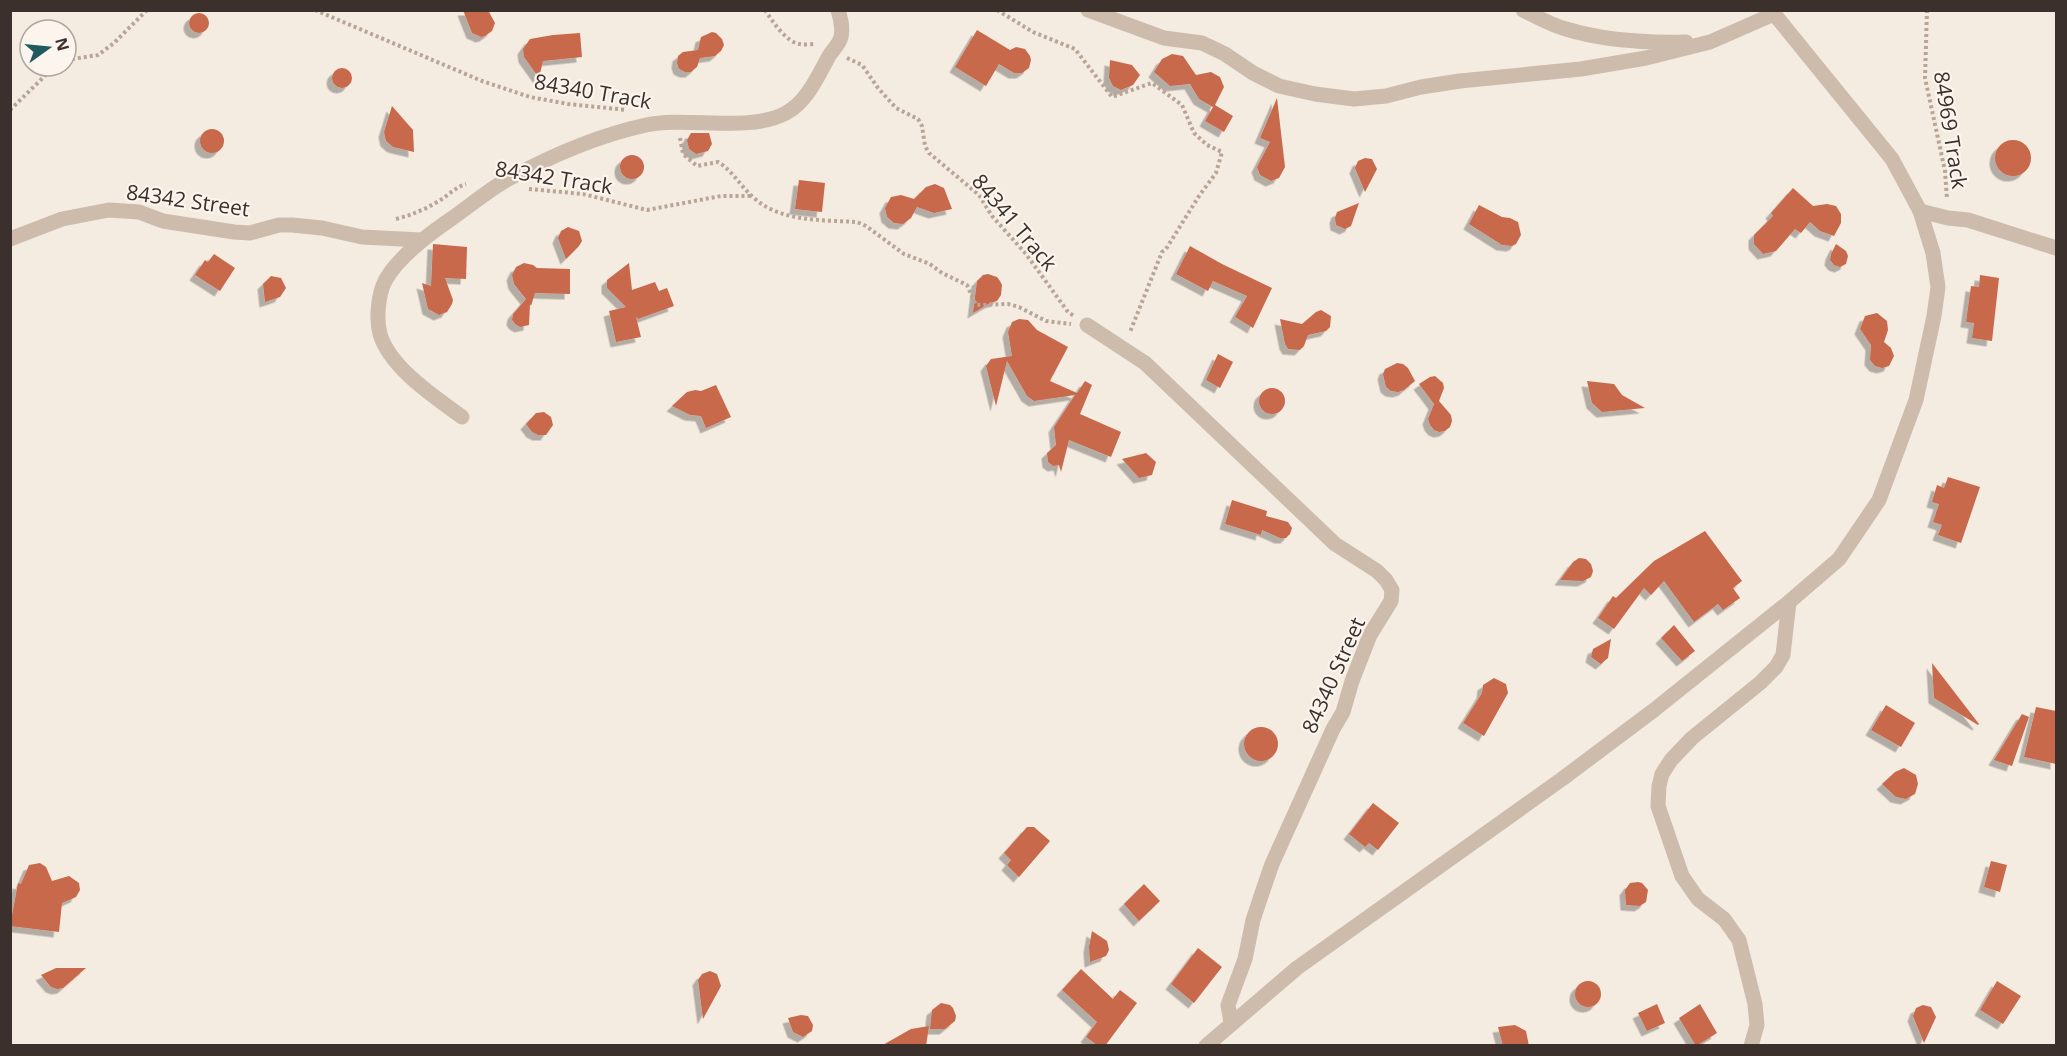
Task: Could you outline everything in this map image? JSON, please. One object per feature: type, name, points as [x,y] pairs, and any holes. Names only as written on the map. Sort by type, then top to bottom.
[{"type":"street","points":[[462,417],[417,383],[393,359],[380,335],[378,317],[385,281],[421,240],[501,183],[587,141],[667,121],[748,122],[774,118],[786,113],[800,102],[812,87],[832,51],[838,45],[842,31],[838,10]]},
{"type":"street","points":[[1088,10],[1164,38],[1202,43],[1226,54],[1253,73],[1279,86],[1354,99],[1386,96],[1421,87],[1460,81],[1581,69],[1646,58],[1710,42],[1773,12],[1892,159],[1920,211],[1933,253],[1938,287],[1916,400],[1879,500],[1839,559],[1645,717],[1297,968],[1206,1046]]},
{"type":"street","points":[[1523,10],[1563,29],[1600,38],[1649,43],[1710,42]]},
{"type":"street","name":"84342 Street","points":[[10,239],[62,219],[109,210],[139,212],[163,221],[234,232],[250,233],[279,225],[292,225],[322,228],[362,237],[421,240]]},
{"type":"street","points":[[1920,211],[1968,220],[2056,248]]},
{"type":"street","name":"84340 Street","points":[[1087,326],[1145,363],[1335,544],[1377,571],[1392,590],[1388,608],[1370,635],[1343,712],[1333,729],[1272,864],[1253,920],[1245,959],[1228,1005],[1231,1023]]},
{"type":"street","points":[[1751,1046],[1757,1025],[1755,1004],[1739,940],[1724,919],[1698,899],[1682,876],[1658,806],[1659,786],[1662,774],[1685,745],[1776,667],[1783,655],[1789,602]]},
{"type":"path","points":[[78,58],[98,55],[114,43],[147,10]]},
{"type":"path","name":"84340 Track","points":[[315,10],[482,81],[530,97],[568,104],[635,111]]},
{"type":"path","name":"84341 Track","points":[[765,10],[776,26],[793,41],[799,44],[822,45],[862,65],[896,108],[918,119],[929,153],[979,195],[992,216],[1026,254],[1068,312],[1087,326]]},
{"type":"path","points":[[997,10],[1034,32],[1075,49],[1112,97],[1152,83],[1165,91],[1182,105],[1194,133],[1207,145],[1222,152],[1216,173],[1198,196],[1157,261],[1129,334],[1134,337]]},
{"type":"path","name":"84969 Track","points":[[1927,10],[1925,78],[1945,171],[1948,218]]},
{"type":"path","points":[[10,110],[43,78]]},
{"type":"path","name":"84340 Track","points":[[667,121],[679,131],[683,154],[697,166],[718,162],[732,171],[740,183],[764,206],[797,218],[856,222],[866,226],[904,254],[930,264],[942,273],[967,285],[976,305],[1008,304],[1046,321],[1087,326]]},
{"type":"path","name":"84342 Track","points":[[389,221],[424,210],[457,187],[471,183]]},
{"type":"path","name":"84342 Track","points":[[501,183],[538,191],[583,194],[647,210],[721,196],[753,196]]},
{"type":"building","points":[[463,10],[489,12],[495,23],[492,31],[481,37],[472,33]]},
{"type":"building","points":[[199,13],[206,16],[209,23],[206,30],[199,33],[192,30],[189,23],[192,16]]},
{"type":"building","points":[[977,30],[1010,50],[1016,47],[1025,49],[1031,60],[1029,68],[1022,73],[1014,73],[999,64],[986,86],[955,67]]},
{"type":"building","points":[[712,32],[722,39],[724,45],[721,51],[715,56],[700,58],[697,67],[691,72],[679,69],[678,56],[683,52],[698,50],[701,37]]},
{"type":"building","points":[[580,33],[582,57],[543,61],[539,78],[524,57],[523,49],[530,39]]},
{"type":"building","points":[[1172,54],[1183,56],[1196,75],[1211,72],[1220,77],[1224,87],[1215,105],[1233,116],[1224,132],[1205,121],[1213,107],[1199,99],[1190,84],[1170,86],[1154,72],[1162,59]]},
{"type":"building","points":[[1110,60],[1132,65],[1140,75],[1133,85],[1121,90],[1113,86],[1109,78]]},
{"type":"building","points":[[342,68],[349,71],[352,78],[349,85],[342,88],[335,85],[332,78],[335,71]]},
{"type":"building","points":[[1277,98],[1285,167],[1279,178],[1271,181],[1260,175],[1257,167],[1270,142],[1260,138]]},
{"type":"building","points":[[392,106],[413,130],[414,152],[393,147],[386,141],[384,132]]},
{"type":"building","points":[[212,129],[221,132],[224,141],[221,150],[212,153],[203,150],[200,141],[203,132]]},
{"type":"building","points":[[691,133],[709,133],[712,144],[708,151],[696,154],[689,149],[687,140]]},
{"type":"building","points":[[2013,140],[2026,145],[2031,158],[2026,171],[2013,176],[2000,171],[1995,158],[2000,145]]},
{"type":"building","points":[[632,155],[641,158],[644,167],[641,176],[632,179],[623,176],[620,167],[623,158]]},
{"type":"building","points":[[1365,158],[1372,159],[1377,169],[1365,192],[1355,168],[1358,161]]},
{"type":"building","points":[[799,180],[825,183],[822,212],[795,209]]},
{"type":"building","points":[[935,184],[944,188],[952,209],[934,213],[917,207],[911,218],[903,224],[894,223],[887,217],[885,208],[891,197],[901,195],[914,199],[926,187]]},
{"type":"building","points":[[1793,188],[1813,206],[1827,204],[1836,206],[1841,214],[1841,223],[1834,236],[1820,231],[1810,222],[1801,233],[1795,229],[1776,251],[1763,254],[1754,244],[1754,235],[1773,216],[1771,213]]},
{"type":"building","points":[[1359,203],[1351,226],[1345,229],[1336,225],[1337,212]]},
{"type":"building","points":[[1479,205],[1502,217],[1518,222],[1521,235],[1516,244],[1502,245],[1469,224]]},
{"type":"building","points":[[568,227],[579,231],[582,241],[566,259],[558,238],[561,231]]},
{"type":"building","points":[[433,244],[467,247],[466,279],[445,278],[453,300],[447,312],[439,315],[428,309],[422,283],[431,286]]},
{"type":"building","points":[[1836,244],[1846,251],[1848,256],[1846,264],[1840,267],[1834,265],[1830,260]]},
{"type":"building","points":[[1190,246],[1272,288],[1253,328],[1235,317],[1247,296],[1213,281],[1208,291],[1176,274]]},
{"type":"building","points":[[214,254],[235,268],[220,291],[195,275],[205,260],[208,262]]},
{"type":"building","points":[[524,263],[537,268],[570,269],[570,294],[535,293],[531,306],[530,304],[529,325],[520,327],[512,320],[513,314],[526,299],[514,284],[512,275],[516,267]]},
{"type":"building","points":[[629,263],[632,290],[655,282],[659,291],[667,288],[674,306],[638,319],[636,317],[641,337],[616,342],[609,311],[626,307],[607,288],[607,280]]},
{"type":"building","points":[[983,275],[997,277],[1000,281],[1001,295],[997,301],[973,313],[977,281]]},
{"type":"building","points":[[1980,275],[1999,278],[1992,341],[1972,338],[1974,323],[1966,322],[1971,286],[1979,287]]},
{"type":"building","points":[[271,276],[281,278],[286,288],[280,297],[265,302],[263,284]]},
{"type":"building","points":[[1321,310],[1331,316],[1330,327],[1326,331],[1308,335],[1300,350],[1288,349],[1280,319],[1302,324]]},
{"type":"building","points":[[1877,313],[1887,321],[1888,330],[1884,342],[1891,348],[1894,356],[1889,366],[1882,368],[1875,366],[1870,360],[1871,345],[1860,329],[1865,316]]},
{"type":"building","points":[[1019,319],[1028,320],[1037,330],[1068,347],[1050,381],[1077,393],[1085,381],[1092,385],[1080,414],[1121,432],[1111,457],[1069,440],[1061,472],[1059,465],[1053,466],[1048,462],[1047,453],[1056,445],[1054,427],[1075,395],[1034,401],[1027,396],[1007,361],[996,406],[986,366],[991,359],[1012,356],[1008,332],[1012,322]]},
{"type":"building","points":[[1218,354],[1233,362],[1220,388],[1206,380]]},
{"type":"building","points":[[1397,363],[1408,368],[1415,381],[1398,392],[1386,387],[1383,374],[1385,369]]},
{"type":"building","points":[[1435,376],[1443,383],[1444,388],[1439,401],[1451,415],[1452,421],[1450,427],[1439,432],[1434,430],[1428,419],[1434,404],[1419,384]]},
{"type":"building","points":[[1587,381],[1614,384],[1622,395],[1645,408],[1602,412],[1592,403]]},
{"type":"building","points":[[716,385],[731,417],[706,428],[701,416],[690,415],[672,406],[687,392],[701,391]]},
{"type":"building","points":[[1272,388],[1281,392],[1285,401],[1281,410],[1272,414],[1263,410],[1259,401],[1263,392]]},
{"type":"building","points":[[544,412],[551,417],[553,425],[546,435],[538,435],[532,432],[526,424],[536,413]]},
{"type":"building","points":[[1146,453],[1156,462],[1152,475],[1139,478],[1122,459]]},
{"type":"building","points":[[1948,477],[1980,487],[1961,543],[1938,535],[1942,525],[1933,522],[1939,504],[1932,502],[1937,485],[1944,488]]},
{"type":"building","points":[[1232,500],[1267,511],[1266,516],[1288,522],[1292,528],[1290,534],[1286,538],[1280,538],[1262,530],[1261,535],[1225,524]]},
{"type":"building","points":[[1705,531],[1742,581],[1733,588],[1740,598],[1723,610],[1718,604],[1694,622],[1664,581],[1651,595],[1644,588],[1614,629],[1598,618],[1613,596],[1616,598],[1654,561]]},
{"type":"building","points":[[1579,558],[1586,559],[1591,564],[1593,571],[1591,577],[1583,581],[1560,580],[1573,562]]},
{"type":"building","points":[[1674,625],[1695,651],[1682,661],[1661,638]]},
{"type":"building","points":[[1611,639],[1608,658],[1601,664],[1591,657],[1593,649]]},
{"type":"building","points":[[1932,663],[1979,724],[1978,725],[1934,698]]},
{"type":"building","points":[[1494,678],[1506,684],[1508,693],[1484,736],[1463,723],[1482,693],[1483,685]]},
{"type":"building","points":[[1886,705],[1915,723],[1901,747],[1871,730]]},
{"type":"building","points":[[2036,707],[2056,711],[2056,764],[2024,757]]},
{"type":"building","points":[[2022,714],[2029,717],[2012,766],[1994,760]]},
{"type":"building","points":[[1261,727],[1273,732],[1278,744],[1273,756],[1261,761],[1249,756],[1244,744],[1249,732]]},
{"type":"building","points":[[1904,768],[1916,775],[1918,784],[1915,794],[1906,799],[1896,797],[1882,784],[1895,772]]},
{"type":"building","points":[[1373,803],[1399,823],[1378,850],[1369,843],[1365,847],[1349,834]]},
{"type":"building","points":[[1027,827],[1034,827],[1050,841],[1019,877],[1007,865],[1011,860],[1004,853]]},
{"type":"building","points":[[1991,861],[2007,865],[2000,892],[1984,887]]},
{"type":"building","points":[[40,863],[46,867],[52,881],[69,876],[79,883],[80,890],[76,897],[62,903],[59,932],[10,926],[18,883],[21,884],[29,865]]},
{"type":"building","points":[[1638,882],[1648,890],[1646,902],[1640,906],[1626,905],[1625,890],[1630,883]]},
{"type":"building","points":[[1144,884],[1160,901],[1139,921],[1124,904]]},
{"type":"building","points":[[1092,931],[1107,941],[1109,950],[1106,956],[1090,962],[1089,947]]},
{"type":"building","points":[[1198,948],[1222,967],[1194,1003],[1171,984]]},
{"type":"building","points":[[56,968],[86,968],[63,988],[57,989],[51,987],[41,975]]},
{"type":"building","points":[[1081,969],[1113,999],[1120,990],[1137,1003],[1105,1046],[1098,1046],[1086,1037],[1097,1022],[1062,990]]},
{"type":"building","points":[[710,971],[717,974],[721,986],[703,1019],[698,980],[702,974]]},
{"type":"building","points":[[1588,981],[1597,985],[1601,994],[1597,1003],[1588,1007],[1579,1003],[1575,994],[1579,985]]},
{"type":"building","points":[[1997,981],[2021,996],[2003,1024],[1980,1010]]},
{"type":"building","points":[[941,1003],[953,1008],[955,1021],[945,1029],[930,1029],[932,1010]]},
{"type":"building","points":[[1657,1004],[1665,1023],[1647,1031],[1638,1013]]},
{"type":"building","points":[[1700,1004],[1717,1033],[1696,1046],[1679,1018]]},
{"type":"building","points":[[1923,1005],[1931,1007],[1936,1017],[1924,1043],[1913,1016],[1916,1008]]},
{"type":"building","points":[[808,1016],[813,1025],[812,1031],[803,1037],[793,1032],[788,1018]]},
{"type":"building","points":[[1515,1025],[1526,1031],[1529,1046],[1503,1046],[1498,1027]]},
{"type":"building","points":[[929,1026],[926,1046],[881,1046],[911,1029]]}]
